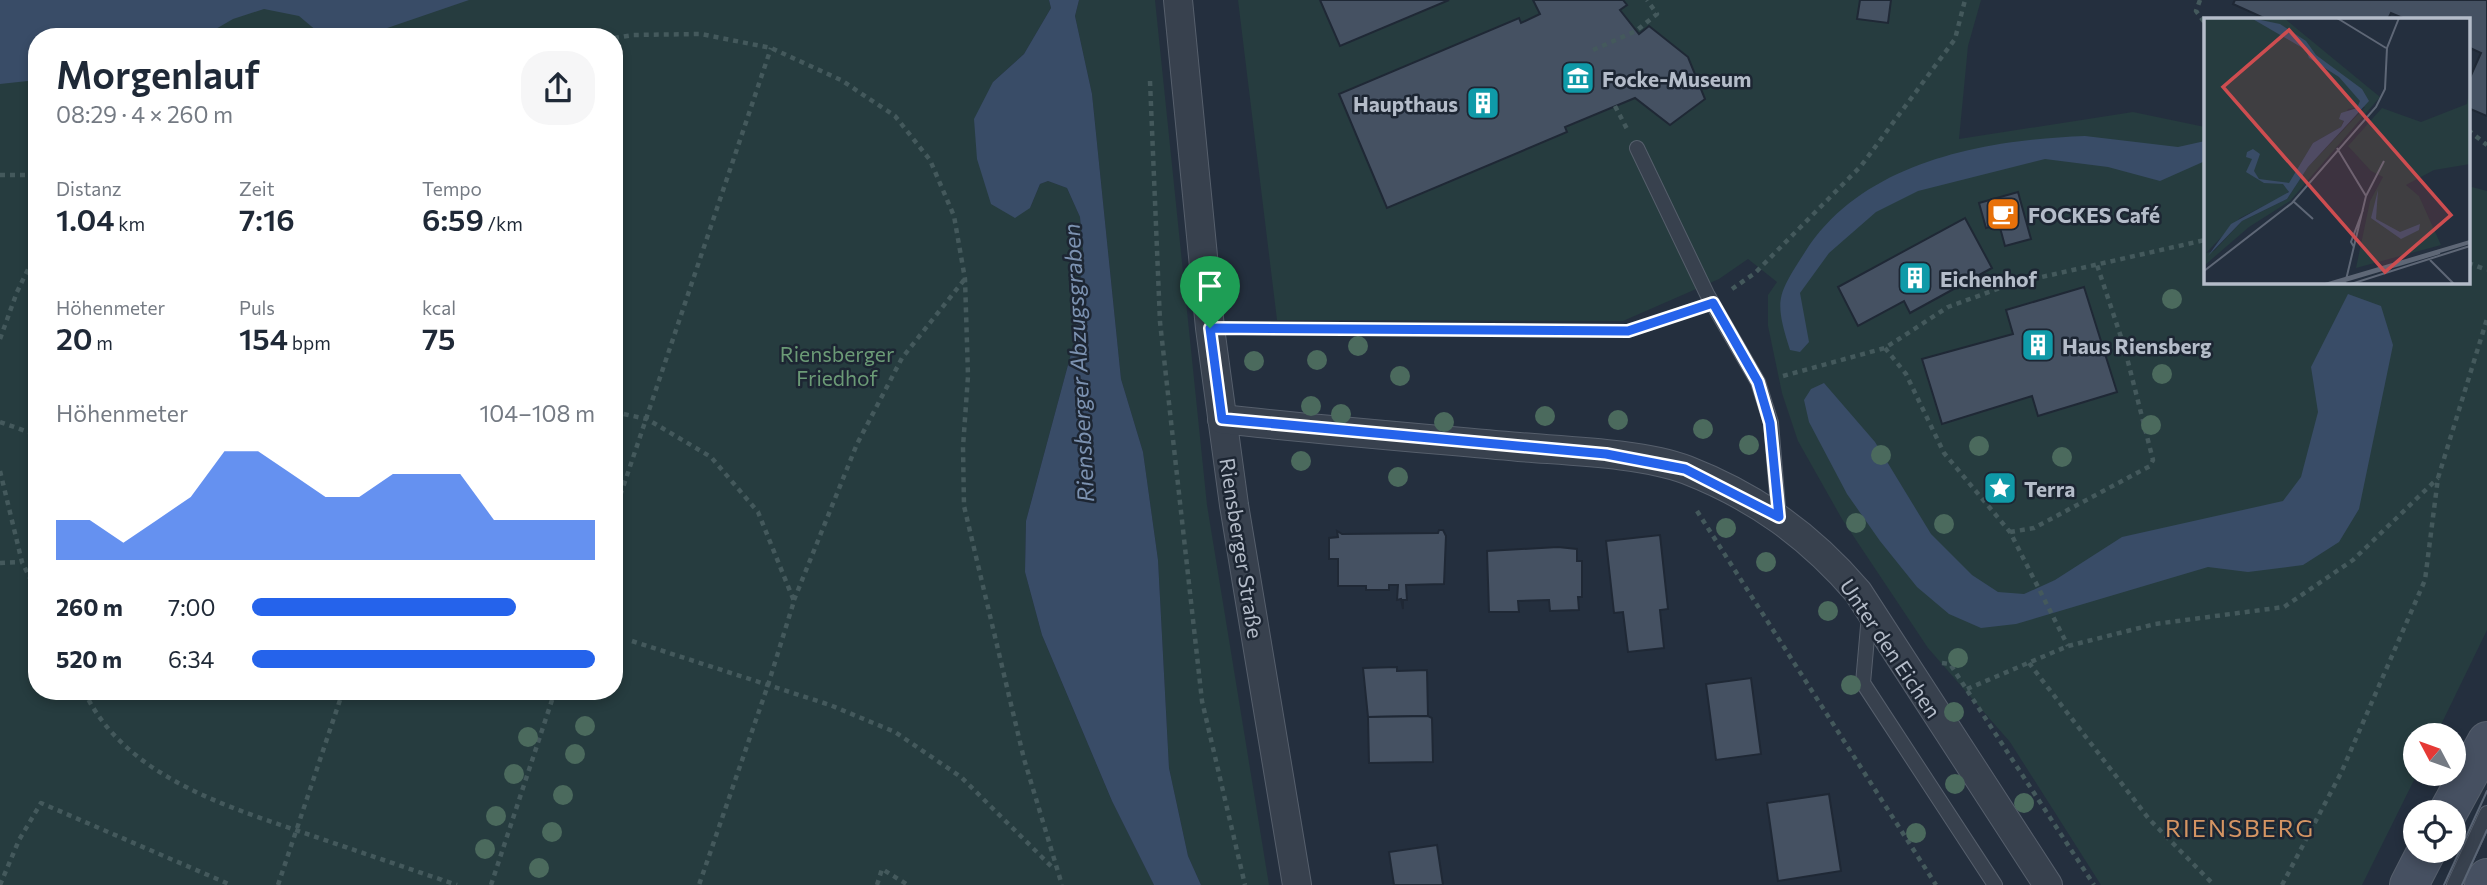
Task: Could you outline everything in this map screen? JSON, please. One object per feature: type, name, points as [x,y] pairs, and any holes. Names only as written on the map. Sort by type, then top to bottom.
[{"type":"main road","points":[[2455,800],[2487,741]]},
{"type":"main road","points":[[2409,885],[2420,863]]},
{"type":"main road","points":[[2484,885],[2487,878]]},
{"type":"street","name":"Riensberger Straße","points":[[1178,0],[1210,328],[1222,419],[1297,885]]},
{"type":"street","name":"Unter den Eichen","points":[[1222,419],[1606,454],[1696,474],[1779,517],[1826,554],[1870,610],[2048,885]]},
{"type":"lane","points":[[1637,148],[1713,303],[1758,382],[1770,423],[1779,517]]},
{"type":"lane","points":[[1870,610],[1863,683],[1995,885]]},
{"type":"lane","points":[[2454,885],[2487,813]]},
{"type":"path","points":[[1592,50],[1636,31],[1657,14],[1647,0]]},
{"type":"path","points":[[1210,328],[1628,331],[1713,303],[1755,273],[1861,166],[1955,39],[1965,0]]},
{"type":"path","points":[[2200,0],[2196,11],[2204,22]]},
{"type":"path","points":[[623,36],[701,34],[771,48],[841,80],[895,116],[930,160],[954,216],[965,279],[968,376],[963,447],[964,506],[1024,759],[1055,870],[1062,885]]},
{"type":"path","points":[[623,488],[771,48]]},
{"type":"path","points":[[1150,67],[1160,322],[1200,687],[1245,885]]},
{"type":"path","points":[[2470,132],[2487,145]]},
{"type":"path","points":[[0,175],[28,175]]},
{"type":"path","points":[[1758,382],[1885,348],[1948,307],[2011,284],[2204,240]]},
{"type":"path","points":[[2470,264],[2487,270]]},
{"type":"path","points":[[2010,532],[2034,528],[2150,466],[2153,460],[2124,346],[2096,265]]},
{"type":"path","points":[[0,339],[28,269]]},
{"type":"path","points":[[699,885],[794,601],[857,444],[902,358],[965,279]]},
{"type":"path","points":[[2282,885],[2341,773],[2425,580],[2438,478],[2487,319]]},
{"type":"path","points":[[1885,348],[1906,374],[1944,453],[2010,532],[2068,646]]},
{"type":"path","points":[[623,414],[647,419],[711,457],[758,512],[794,601]]},
{"type":"path","points":[[0,422],[28,432]]},
{"type":"path","points":[[1660,464],[1696,510],[1936,885]]},
{"type":"path","points":[[0,471],[22,562],[28,574]]},
{"type":"path","points":[[1967,689],[2068,646],[2155,624],[2284,607],[2353,560],[2438,478]]},
{"type":"path","points":[[0,564],[22,562]]},
{"type":"path","points":[[632,641],[768,685],[895,732],[961,777],[1055,870]]},
{"type":"path","points":[[2029,663],[2149,819],[2214,885]]},
{"type":"path","points":[[88,700],[93,711],[130,751],[171,779],[214,800],[457,885]]},
{"type":"path","points":[[278,885],[340,700]]},
{"type":"path","points":[[491,885],[552,700]]},
{"type":"path","points":[[0,885],[19,840],[41,803],[231,885]]},
{"type":"path","points":[[877,885],[882,869],[908,885]]},
{"type":"green space","name":"Riensberger Friedhof","points":[[0,0],[1049,0],[1051,8],[1024,54],[993,82],[1030,208],[1040,184],[1048,181],[1067,188],[1080,217],[1083,251],[1075,339],[1026,521],[1025,572],[1042,635],[1112,801],[1154,885],[0,885]]},
{"type":"green space","points":[[1079,0],[1155,0],[1207,505],[1269,885],[1201,885],[1188,856],[1169,768],[1158,560],[1143,452],[1121,379],[1092,94],[1075,16]]},
{"type":"green space","points":[[1238,0],[1981,0],[1968,46],[1959,139],[2133,112],[2204,127],[2204,284],[2470,284],[2470,187],[2487,191],[2487,630],[2442,723],[2403,723],[2403,786],[2411,786],[2362,885],[2101,885],[2010,742],[1928,648],[1842,519],[1798,441],[1782,393],[1768,326],[1768,295],[1777,282],[1748,259],[1719,279],[1623,321],[1277,320]]},
{"type":"water","points":[[0,0],[469,0],[387,28],[313,28],[299,16],[264,9],[233,19],[218,28],[28,28],[28,81],[0,84]]},
{"type":"water","name":"Riensberger Abzugsgraben","points":[[1049,0],[1079,0],[1075,16],[1092,94],[1121,379],[1143,452],[1158,560],[1169,768],[1188,856],[1201,885],[1154,885],[1112,801],[1042,635],[1025,572],[1026,521],[1075,339],[1083,251],[1080,217],[1067,188],[1048,181],[1040,184],[1030,208],[1015,218],[991,204],[977,159],[974,119],[993,82],[1024,54],[1051,8]]},
{"type":"water","points":[[2085,136],[2178,147],[2204,141],[2204,161],[2160,181],[2108,167],[2045,159],[1918,191],[1876,212],[1829,253],[1800,293],[1809,342],[1800,352],[1790,350],[1780,308],[1784,289],[1805,252],[1830,221],[1859,196],[1893,176],[1929,161],[1968,150],[2047,138]]},
{"type":"water","points":[[2348,294],[2381,306],[2393,345],[2359,509],[2339,542],[2303,565],[2248,572],[2208,567],[2016,624],[1981,628],[1949,614],[1917,587],[1847,494],[1809,422],[1804,400],[1811,389],[1824,383],[1875,442],[1931,534],[1972,575],[1998,592],[2024,594],[2055,580],[2122,537],[2283,501],[2301,477],[2318,412],[2311,367]]},
{"type":"building","points":[[1320,0],[1449,0],[1340,46]]},
{"type":"building","name":"Haupthaus","points":[[1533,0],[1623,0],[1627,5],[1620,10],[1639,34],[1649,26],[1688,57],[1705,99],[1670,125],[1635,98],[1565,127],[1567,132],[1387,208],[1339,94],[1519,18],[1521,23],[1540,14]]},
{"type":"building","points":[[1860,0],[1891,0],[1888,23],[1857,19]]},
{"type":"building","points":[[2235,0],[2487,0],[2487,116],[2470,109],[2470,78],[2481,53],[2470,48],[2470,18],[2403,18],[2391,13],[2388,18],[2264,18],[2233,4]]},
{"type":"building","name":"FOCKES Café","points":[[2018,192],[2031,239],[2005,246],[1999,224],[1986,228],[1979,203]]},
{"type":"building","name":"Eichenhof","points":[[1965,218],[1992,268],[1910,313],[1904,301],[1858,326],[1838,287]]},
{"type":"building","name":"Haus Riensberg","points":[[2084,287],[2117,392],[2038,416],[2032,396],[1942,424],[1922,359],[2013,334],[2006,310]]},
{"type":"building","points":[[1443,530],[1446,536],[1444,584],[1406,585],[1407,600],[1403,600],[1403,609],[1401,599],[1397,600],[1398,585],[1389,585],[1389,590],[1366,590],[1366,586],[1338,586],[1338,559],[1329,559],[1329,538],[1338,537],[1337,531],[1342,534],[1438,533]]},
{"type":"building","points":[[1660,535],[1668,609],[1660,610],[1664,648],[1628,652],[1623,612],[1614,613],[1606,541]]},
{"type":"building","points":[[1558,547],[1577,549],[1577,561],[1582,561],[1582,597],[1578,597],[1579,610],[1550,611],[1549,600],[1518,601],[1519,612],[1489,612],[1487,551]]},
{"type":"building","points":[[1397,667],[1397,671],[1427,670],[1428,716],[1368,717],[1363,668]]},
{"type":"building","points":[[1751,678],[1761,754],[1716,760],[1706,684]]},
{"type":"building","points":[[1368,717],[1432,718],[1433,762],[1369,763]]},
{"type":"building","points":[[1829,794],[1841,871],[1778,881],[1767,803]]},
{"type":"building","points":[[1437,845],[1443,885],[1394,885],[1389,852]]},
{"type":"tram line","points":[[2444,885],[2487,791]]},
{"type":"tram line","points":[[2462,885],[2487,830]]},
{"type":"place","name":"Focke-Museum","points":[[1578,78]]},
{"type":"place","name":"Haupthaus","points":[[1483,103]]},
{"type":"place","name":"FOCKES Café","points":[[2003,214]]},
{"type":"place","name":"Eichenhof","points":[[1915,278]]},
{"type":"place","name":"Haus Riensberg","points":[[2038,345]]},
{"type":"place","name":"Terra","points":[[2000,488]]},
{"type":"district","name":"RIENSBERG","points":[[2240,827]]},
{"type":"route","points":[[1713,303],[1758,382],[1770,423],[1779,517],[1739,494],[1685,469],[1606,454],[1316,430],[1222,419],[1210,328],[1628,331],[1713,303]]}]
